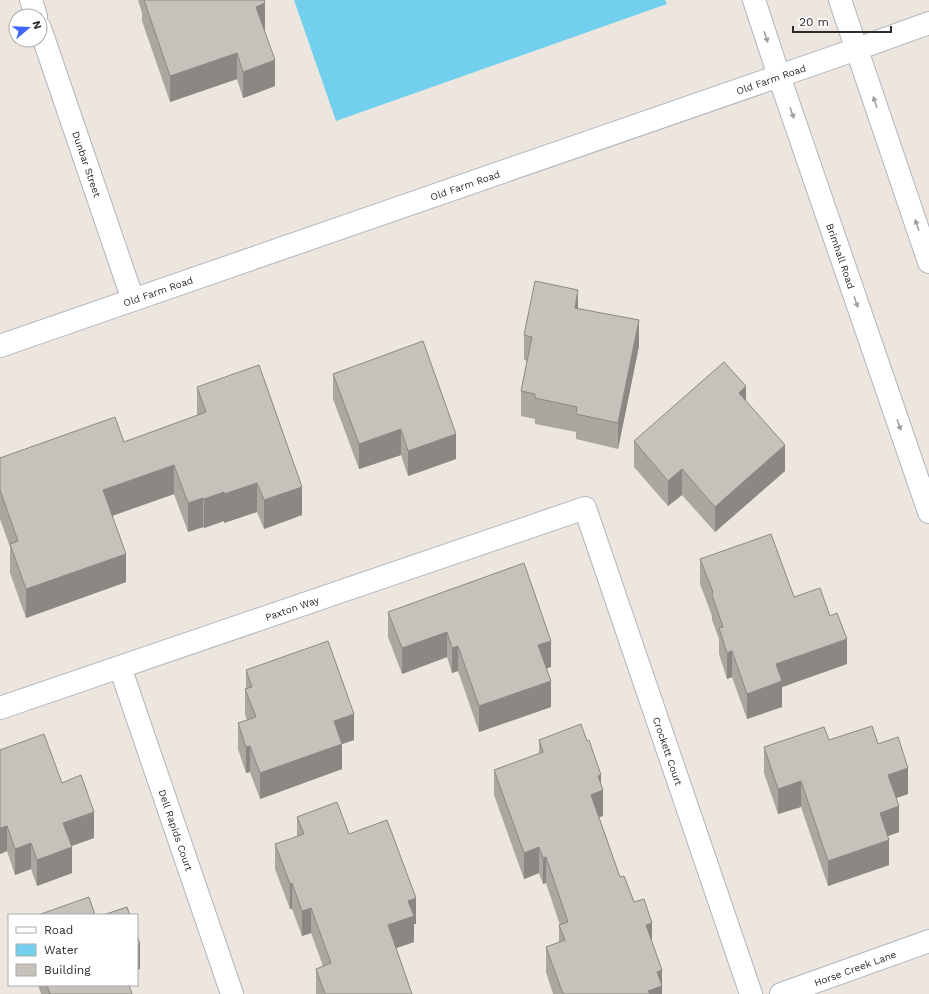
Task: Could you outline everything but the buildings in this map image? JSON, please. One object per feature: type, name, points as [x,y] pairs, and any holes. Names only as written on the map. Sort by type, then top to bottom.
[{"type":"street","name":"Brimhall Road","points":[[754,0],[929,512]]},
{"type":"street","points":[[840,0],[929,262]]},
{"type":"street","name":"Old Farm Road","points":[[0,346],[929,23]]},
{"type":"street","name":"Dunbar Street","points":[[47,48],[133,300]]},
{"type":"street","name":"Paxton Way","points":[[0,708],[585,508]]},
{"type":"street","name":"Crockett Court","points":[[585,508],[751,994]]},
{"type":"street","name":"Dell Rapids Court","points":[[120,667],[232,994]]},
{"type":"street","name":"Horse Creek Lane","points":[[781,994],[929,941]]},
{"type":"water","points":[[294,0],[665,0],[667,4],[336,121]]}]
